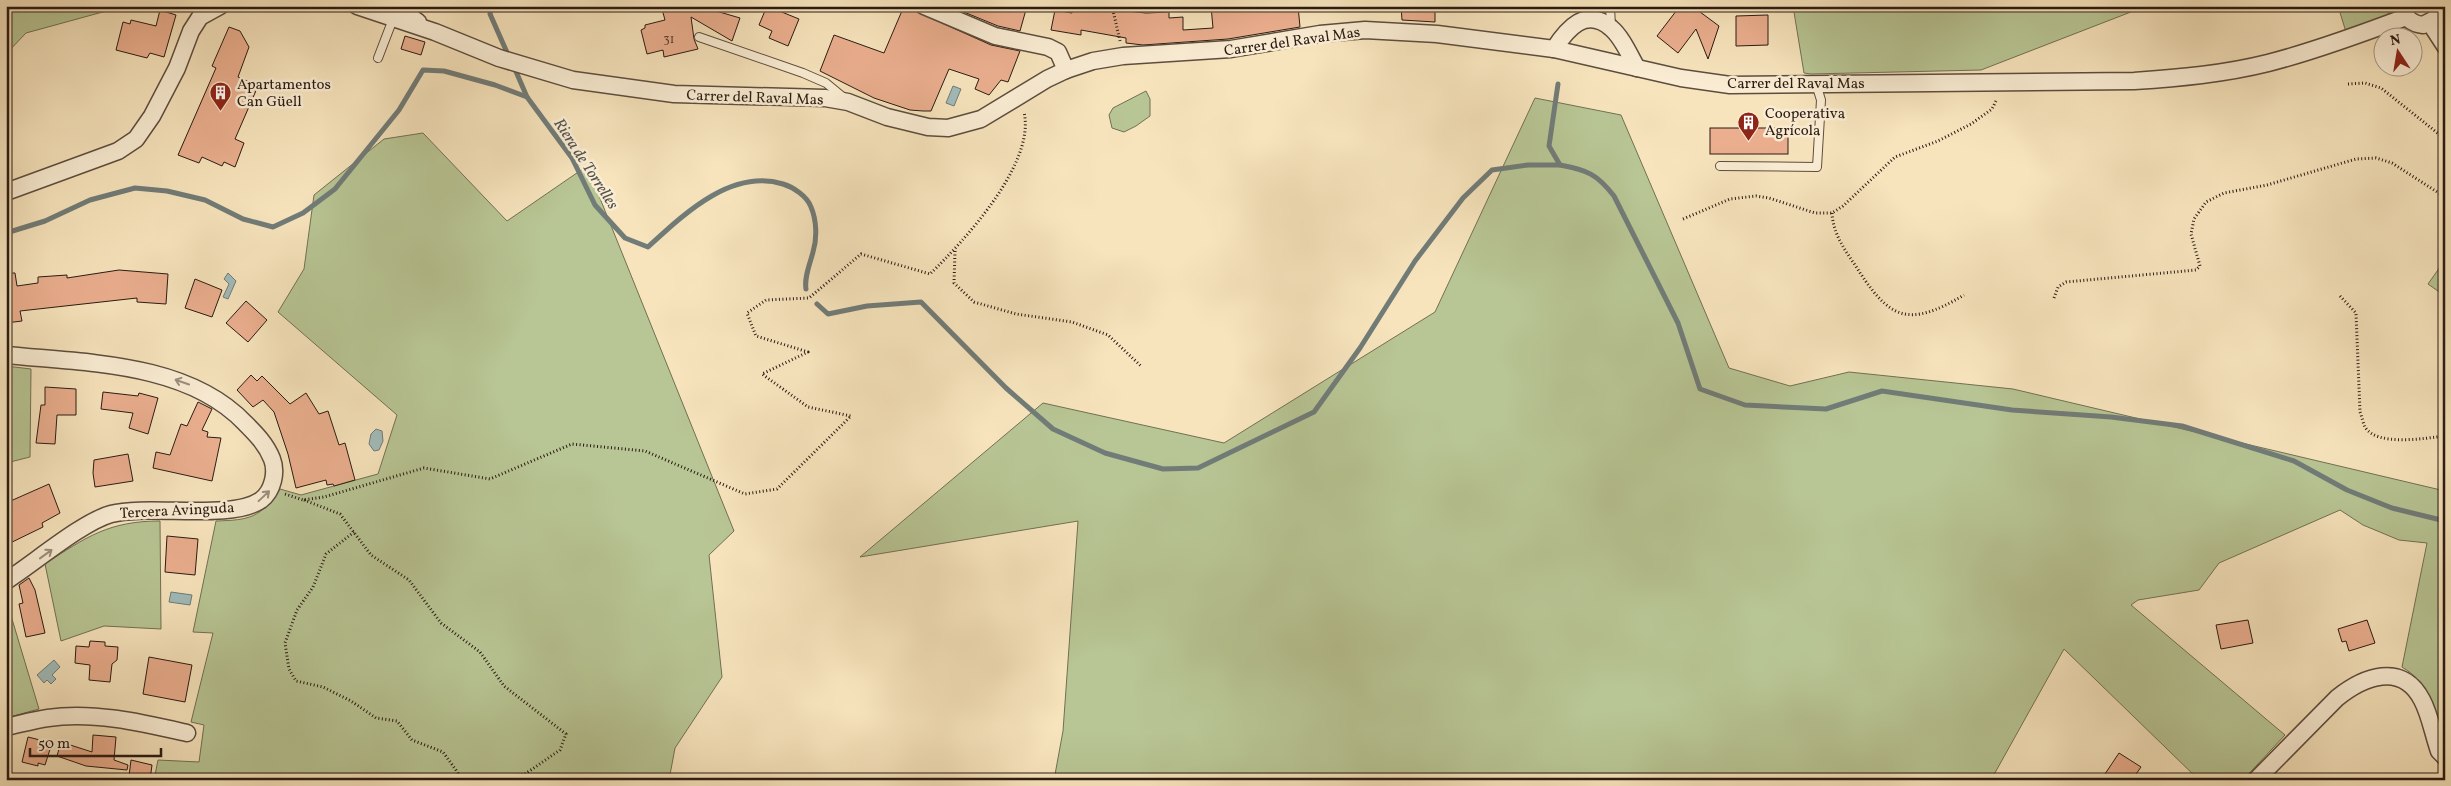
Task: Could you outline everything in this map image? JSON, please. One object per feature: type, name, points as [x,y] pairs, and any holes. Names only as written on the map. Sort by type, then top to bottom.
[{"type":"street","points":[[6,192],[118,151],[136,139],[152,116],[177,68],[191,31],[200,17],[220,6]]},
{"type":"street","name":"Carrer del Raval Mas","points":[[357,6],[394,13],[499,58],[573,80],[664,93],[825,98],[848,102],[887,117],[928,127],[948,128],[980,119],[1066,70],[1093,62],[1123,56],[1213,51],[1320,34],[1366,30],[1437,34],[1554,49],[1681,78],[1730,85],[2134,81],[2197,76],[2265,64],[2301,54],[2404,12]]},
{"type":"street","points":[[924,6],[995,36],[1048,47],[1058,52],[1066,70]]},
{"type":"street","points":[[2404,12],[2417,24],[2430,23],[2439,14],[2440,6]]},
{"type":"street","points":[[1554,49],[1565,33],[1577,22],[1586,19],[1597,20],[1611,27],[1637,68]]},
{"type":"street","points":[[2430,23],[2445,46]]},
{"type":"street","points":[[6,355],[135,370],[200,389],[236,413],[259,436],[273,463],[274,478],[271,490]]},
{"type":"street","name":"Tercera Avinguda","points":[[6,582],[72,535],[110,514],[238,508],[262,500],[271,490]]},
{"type":"street","points":[[2256,780],[2349,688],[2370,678],[2384,676],[2396,677],[2407,682],[2415,689],[2422,700],[2439,751],[2445,756]]},
{"type":"street","points":[[6,727],[48,718],[73,716],[135,723],[187,733]]},
{"type":"lane","points":[[1610,6],[1611,27]]},
{"type":"lane","points":[[378,58],[394,13]]},
{"type":"lane","points":[[699,37],[826,83],[848,102]]},
{"type":"lane","points":[[1720,166],[1817,167],[1821,100],[1816,84]]},
{"type":"path","points":[[1112,6],[1123,56]]},
{"type":"path","points":[[1682,219],[1730,199],[1756,196],[1769,198],[1815,214],[1832,213],[1843,206],[1895,157],[1938,141],[1992,110],[1998,96],[1996,81]]},
{"type":"path","points":[[2348,84],[2365,83],[2381,88],[2445,140]]},
{"type":"path","points":[[303,500],[332,494],[424,468],[490,479],[572,444],[645,451],[745,494],[777,489],[851,416],[808,407],[762,374],[808,352],[756,336],[746,313],[766,300],[810,298],[860,254],[930,274],[955,250],[987,210],[1023,148],[1026,120],[1021,95]]},
{"type":"path","points":[[2054,298],[2058,287],[2066,282],[2196,270],[2200,266],[2191,234],[2194,219],[2206,202],[2224,193],[2267,185],[2356,159],[2376,158],[2392,163],[2445,197]]},
{"type":"path","points":[[1832,213],[1832,225],[1842,244],[1874,295],[1887,306],[1900,312],[1920,316],[1940,310],[1964,295]]},
{"type":"path","points":[[955,250],[954,283],[974,302],[1016,314],[1072,322],[1108,335],[1142,367]]},
{"type":"path","points":[[2340,296],[2356,313],[2360,412],[2366,428],[2372,434],[2384,439],[2445,436]]},
{"type":"path","points":[[271,490],[340,514],[371,555],[409,580],[441,623],[480,652],[504,686],[566,734],[560,750],[525,774],[490,780]]},
{"type":"path","points":[[354,532],[326,554],[313,587],[297,610],[286,643],[289,669],[296,681],[323,686],[351,701],[376,718],[396,721],[412,740],[443,752],[463,780]]},
{"type":"green space","points":[[6,6],[110,6],[110,10],[26,33],[6,54]]},
{"type":"green space","points":[[1793,6],[2141,6],[2136,10],[1981,70],[1811,74],[1804,73]]},
{"type":"green space","points":[[2338,6],[2394,6],[2387,15],[2346,32]]},
{"type":"green space","points":[[1146,91],[1150,99],[1150,116],[1124,132],[1112,128],[1109,115],[1113,108]]},
{"type":"green space","points":[[1535,98],[1621,115],[1729,368],[1790,386],[1849,372],[2013,389],[2445,491],[2445,740],[2426,691],[2413,675],[2402,667],[2427,543],[2399,540],[2363,525],[2340,510],[2219,563],[2199,590],[2138,600],[2131,605],[2285,735],[2243,780],[2199,780],[2064,649],[1991,780],[1054,780],[1063,731],[1078,521],[860,557],[1043,403],[1224,443],[1435,312]]},
{"type":"green space","points":[[423,133],[507,221],[587,166],[734,531],[709,555],[722,677],[675,748],[669,780],[154,780],[158,760],[199,762],[204,725],[191,722],[213,633],[193,632],[216,521],[238,520],[253,516],[273,499],[280,489],[301,495],[378,474],[397,415],[278,312],[304,269],[314,195],[384,139]]},
{"type":"green space","points":[[2445,260],[2445,296],[2428,284]]},
{"type":"green space","points":[[6,366],[31,369],[30,457],[6,463]]},
{"type":"green space","points":[[160,521],[161,629],[104,626],[61,641],[45,564],[73,546],[112,527]]},
{"type":"green space","points":[[6,599],[39,709],[6,718]]},
{"type":"water","points":[[953,86],[961,89],[954,106],[946,103]]},
{"type":"water","points":[[228,273],[236,281],[228,299],[223,297],[229,284],[224,279]]},
{"type":"water","points":[[376,429],[382,431],[383,441],[379,450],[374,451],[369,444],[371,434]]},
{"type":"water","points":[[171,592],[192,595],[190,605],[169,602]]},
{"type":"water","points":[[54,660],[60,667],[52,675],[56,679],[51,684],[47,680],[44,683],[37,675]]},
{"type":"building","points":[[671,6],[699,6],[740,18],[732,41],[691,17],[694,39],[698,49],[664,57],[663,50],[647,54],[641,30],[645,28],[645,25],[665,20],[662,9]]},
{"type":"building","points":[[767,6],[799,19],[788,46],[769,38],[772,31],[759,25]]},
{"type":"building","points":[[904,6],[991,45],[1020,51],[1008,82],[1001,80],[989,95],[975,89],[979,79],[949,69],[931,111],[923,111],[910,110],[874,98],[820,71],[834,35],[884,53]]},
{"type":"building","points":[[961,6],[1027,6],[1020,31],[998,26],[959,10]]},
{"type":"building","points":[[1073,6],[1107,6],[1107,9],[1146,13],[1169,12],[1169,18],[1183,17],[1183,30],[1213,28],[1211,6],[1298,6],[1300,27],[1228,39],[1143,45],[1126,43],[1126,38],[1081,30],[1081,35],[1051,30],[1055,10],[1072,13]]},
{"type":"building","points":[[1401,6],[1435,6],[1435,22],[1402,20]]},
{"type":"building","points":[[1680,6],[1692,6],[1719,26],[1708,59],[1696,29],[1678,53],[1657,36]]},
{"type":"building","points":[[160,10],[176,15],[164,57],[150,53],[147,58],[116,50],[123,22],[130,24],[131,20],[156,26]]},
{"type":"building","points":[[1768,15],[1768,45],[1736,46],[1736,16]]},
{"type":"building","name":"Apartamentos Can Güell","points":[[229,27],[240,31],[249,47],[238,77],[258,86],[235,139],[244,143],[235,167],[224,162],[222,166],[202,157],[199,163],[178,155],[216,68],[212,66]]},
{"type":"building","points":[[405,36],[425,42],[421,55],[401,49]]},
{"type":"building","name":"Cooperativa Agrícola","points":[[1710,128],[1788,128],[1788,154],[1710,154]]},
{"type":"building","points":[[119,270],[168,274],[166,304],[137,302],[137,298],[20,311],[22,321],[6,323],[6,273],[15,273],[17,286],[38,283],[38,277],[67,275],[67,278]]},
{"type":"building","points":[[195,279],[222,290],[212,317],[185,308]]},
{"type":"building","points":[[246,301],[267,320],[248,342],[226,323]]},
{"type":"building","points":[[251,375],[257,381],[262,376],[290,404],[306,393],[319,414],[328,411],[339,445],[345,443],[355,480],[334,486],[333,484],[327,485],[326,480],[296,488],[288,454],[274,412],[263,400],[253,407],[237,390]]},
{"type":"building","points":[[45,387],[76,389],[76,415],[57,415],[55,444],[36,443],[41,405],[45,405]]},
{"type":"building","points":[[103,392],[138,396],[139,393],[158,398],[148,434],[129,428],[133,413],[101,409]]},
{"type":"building","points":[[198,402],[212,409],[202,430],[208,432],[207,437],[221,438],[212,481],[153,468],[156,452],[170,455],[181,424],[187,426]]},
{"type":"building","points":[[128,454],[133,481],[95,487],[94,460]]},
{"type":"building","points":[[49,484],[60,513],[42,523],[43,527],[6,545],[6,503]]},
{"type":"building","points":[[167,536],[198,539],[195,575],[165,572]]},
{"type":"building","points":[[29,578],[35,590],[45,633],[26,637],[19,604],[23,603],[19,585]]},
{"type":"building","points":[[2248,620],[2253,643],[2221,649],[2216,625]]},
{"type":"building","points":[[2367,620],[2375,643],[2349,651],[2346,641],[2342,642],[2338,629]]},
{"type":"building","points":[[90,641],[105,642],[105,646],[118,647],[117,660],[112,664],[110,682],[89,680],[90,665],[75,663],[76,646],[89,647]]},
{"type":"building","points":[[149,657],[192,665],[185,702],[143,694]]},
{"type":"building","points":[[93,735],[116,737],[114,760],[128,765],[127,770],[86,766],[57,756],[61,742],[92,752]]},
{"type":"building","points":[[28,737],[52,743],[45,765],[38,763],[38,766],[22,762]]},
{"type":"building","points":[[2119,753],[2141,767],[2132,780],[2101,780]]},
{"type":"building","points":[[131,760],[152,765],[150,780],[133,780],[134,776],[129,776]]},
{"type":"waterway","name":"Riera de Torrelles","points":[[492,6],[490,14],[509,57]]},
{"type":"waterway","name":"Riera de Torrelles","points":[[514,67],[527,97]]},
{"type":"waterway","points":[[6,233],[45,221],[90,200],[135,188],[167,191],[205,200],[243,219],[273,227],[303,213],[335,189],[399,110],[423,70],[444,71],[495,85],[527,97],[572,158],[595,205],[625,238],[648,247],[692,209],[727,188],[745,183],[764,181],[791,187],[809,203],[813,212],[816,230],[806,289]]},
{"type":"waterway","points":[[1558,84],[1549,146],[1560,165],[1591,174],[1614,196],[1678,323],[1700,389],[1745,405],[1826,409],[1882,391],[2012,410],[2111,417],[2182,426],[2294,461],[2347,490],[2392,508],[2445,521]]},
{"type":"waterway","points":[[817,304],[828,314],[867,306],[921,302],[1006,388],[1053,429],[1105,453],[1163,469],[1198,468],[1314,412],[1360,348],[1415,261],[1463,198],[1492,170],[1528,165],[1560,165]]},
{"type":"place","name":"Apartamentos Can Güell","points":[[221,112]]},
{"type":"place","name":"Cooperativa Agrícola","points":[[1749,141]]}]
